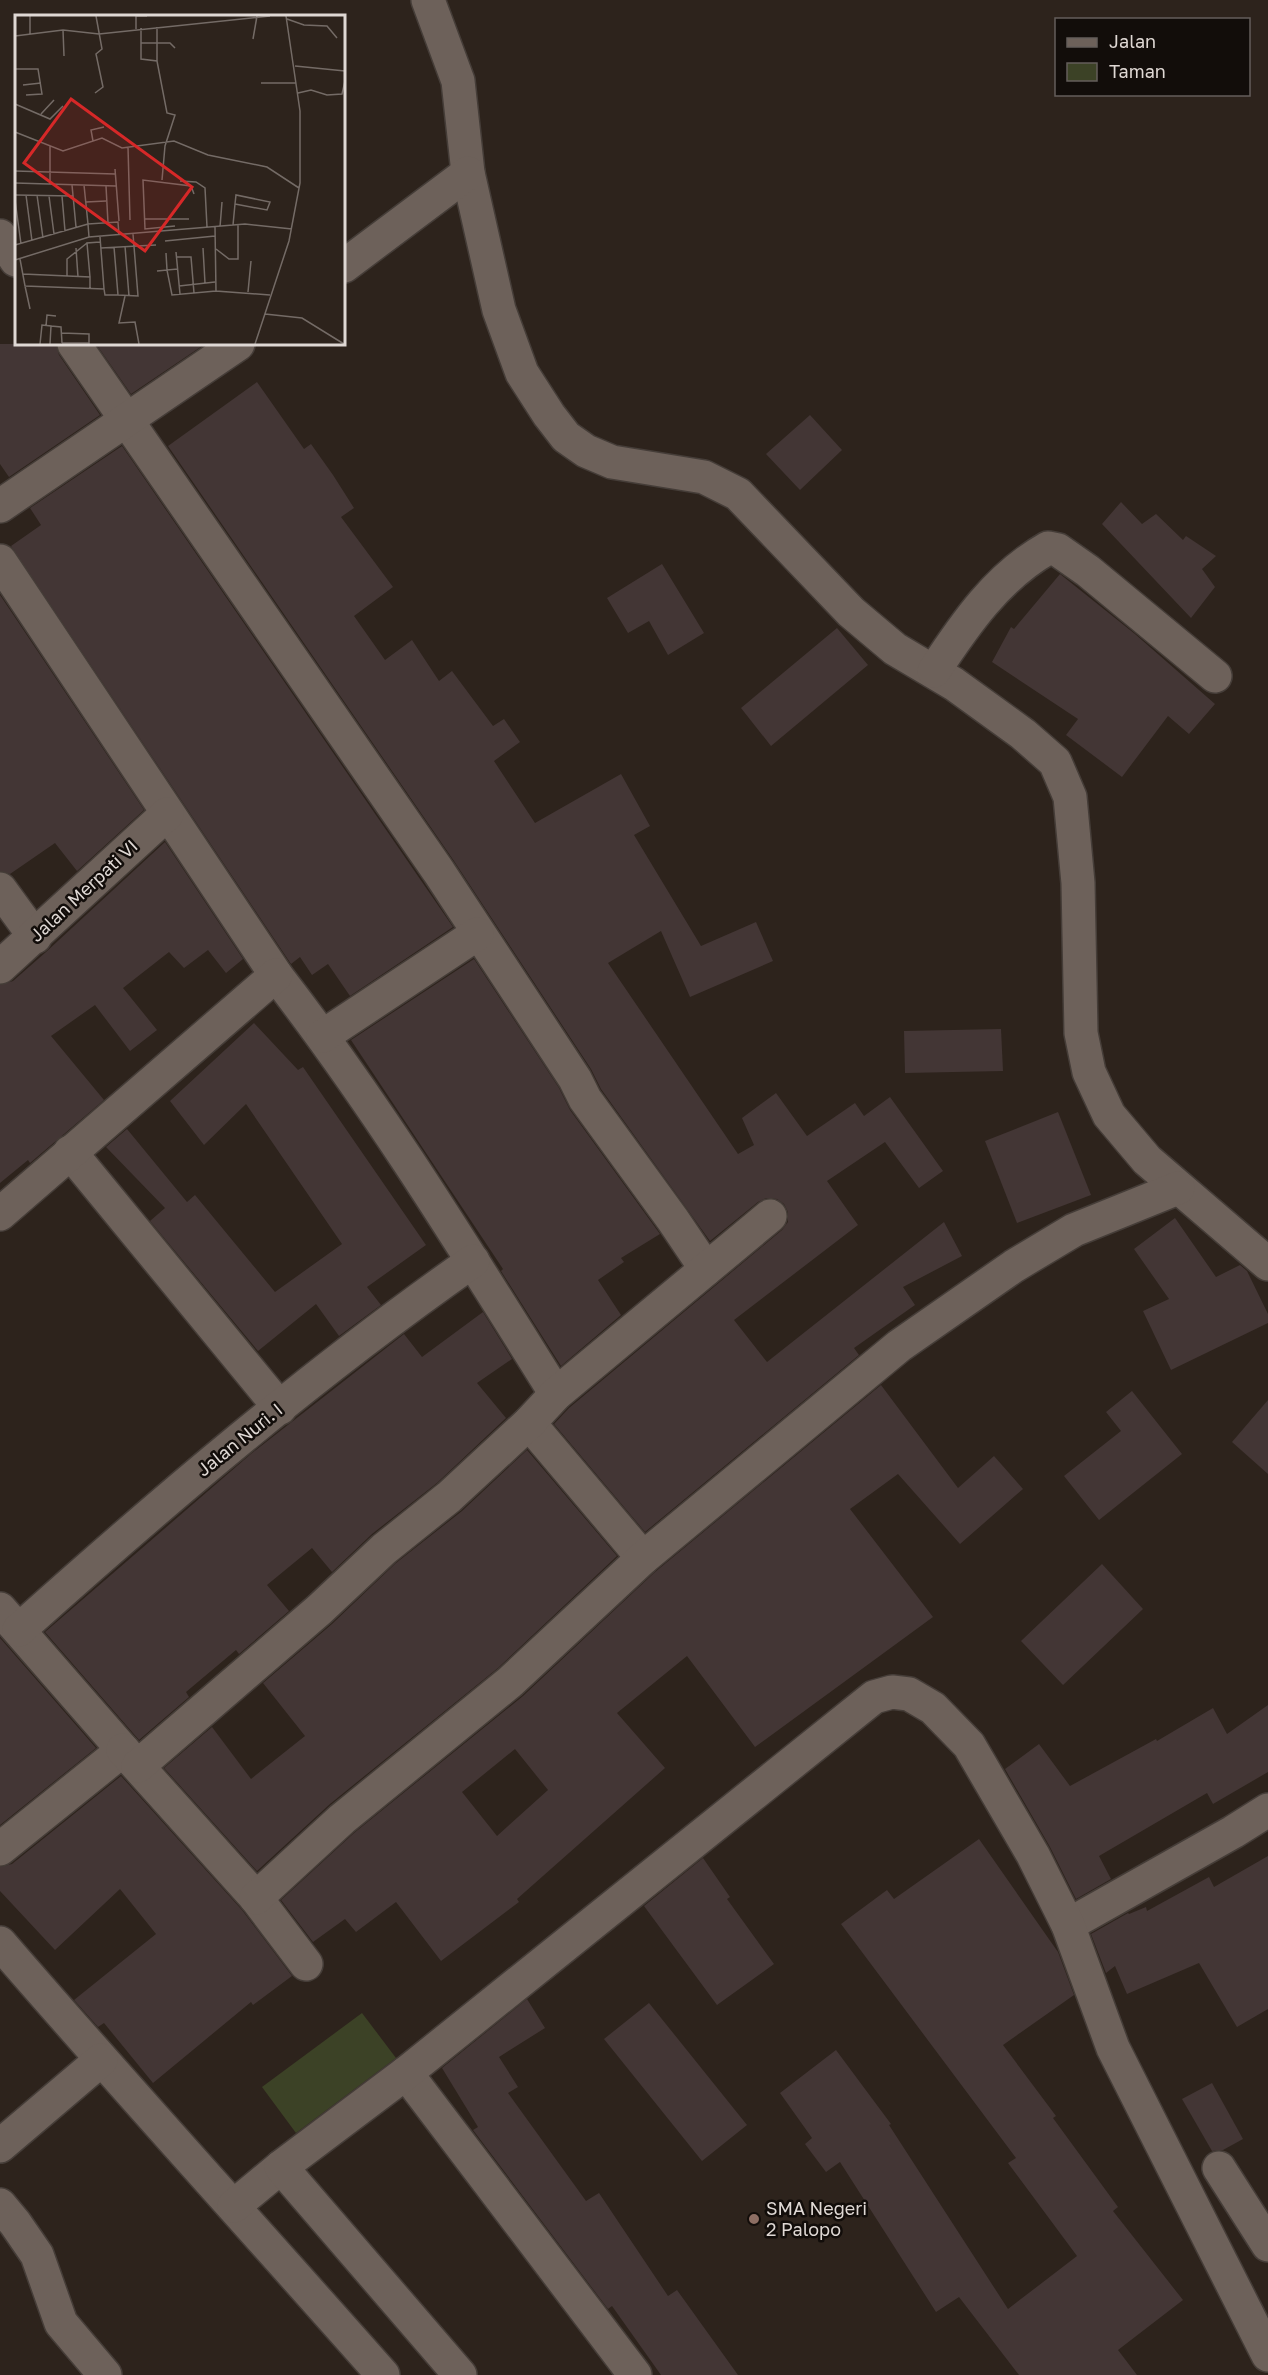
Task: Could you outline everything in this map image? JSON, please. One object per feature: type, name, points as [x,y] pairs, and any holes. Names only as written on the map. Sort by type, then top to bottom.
[{"type":"street","points":[[428,0],[458,81],[468,173],[499,310],[522,373],[566,436],[586,452],[612,462],[704,477],[738,494],[851,612],[895,648],[954,684],[1055,762],[1070,796],[1078,883],[1081,1033],[1089,1072],[1109,1115],[1146,1160],[1268,1264]]},
{"type":"street","points":[[345,265],[468,173]]},
{"type":"street","points":[[0,236],[15,258]]},
{"type":"street","points":[[75,345],[128,418],[242,589],[438,872],[609,1134],[706,1269]]},
{"type":"street","points":[[0,506],[237,345]]},
{"type":"street","points":[[934,672],[963,628],[993,592],[1018,567],[1048,548],[1058,550],[1088,571],[1215,676]]},
{"type":"street","points":[[0,561],[276,975],[323,1036],[473,1261],[556,1394]]},
{"type":"street","name":"Jalan Merpati VI","points":[[0,967],[167,814]]},
{"type":"street","points":[[0,889],[35,937]]},
{"type":"street","points":[[323,1036],[477,934]]},
{"type":"street","points":[[0,1214],[276,975]]},
{"type":"street","points":[[70,1152],[280,1408]]},
{"type":"street","points":[[256,1898],[342,1819],[510,1682],[643,1558],[899,1346],[1004,1273],[1074,1230],[1178,1188]]},
{"type":"street","points":[[0,1849],[130,1758],[302,1626],[384,1549],[449,1497],[529,1423],[556,1394],[770,1216]]},
{"type":"street","name":"Jalan Nuri. I","points":[[9,1620],[126,1534],[393,1317],[473,1261]]},
{"type":"street","points":[[529,1423],[643,1558]]},
{"type":"street","points":[[9,1620],[256,1898],[306,1964]]},
{"type":"street","points":[[234,2206],[281,2167],[406,2073],[874,1697],[892,1692],[909,1694],[933,1708],[969,1745],[1033,1855],[1068,1925],[1113,2048],[1268,2355]]},
{"type":"street","points":[[1068,1925],[1268,1810]]},
{"type":"street","points":[[0,1943],[101,2060],[383,2375]]},
{"type":"street","points":[[0,2146],[101,2060]]},
{"type":"street","points":[[406,2073],[635,2375]]},
{"type":"street","points":[[281,2167],[460,2375]]},
{"type":"street","points":[[1219,2168],[1268,2245]]},
{"type":"street","points":[[0,2205],[37,2255],[61,2323],[105,2375]]},
{"type":"green space","points":[[362,2013],[396,2058],[296,2133],[262,2087]]},
{"type":"building","points":[[0,344],[56,345],[59,355],[100,415],[9,477],[0,464]]},
{"type":"building","points":[[97,345],[204,345],[131,394]]},
{"type":"building","points":[[257,382],[304,449],[311,444],[333,475],[354,508],[341,517],[393,587],[354,616],[385,660],[412,640],[439,681],[452,671],[493,726],[504,719],[520,742],[494,761],[535,823],[621,774],[650,826],[634,835],[701,946],[756,922],[773,961],[690,997],[661,931],[608,963],[738,1154],[754,1145],[742,1118],[776,1093],[807,1136],[855,1103],[864,1116],[890,1097],[943,1171],[919,1188],[885,1142],[827,1181],[858,1225],[734,1320],[767,1362],[944,1222],[962,1256],[903,1287],[915,1305],[854,1348],[859,1355],[645,1532],[554,1424],[569,1408],[782,1230],[788,1222],[788,1212],[784,1204],[777,1199],[766,1198],[710,1241],[601,1089],[591,1069],[454,861],[168,446]]},
{"type":"building","points":[[810,415],[842,450],[800,490],[766,454]]},
{"type":"building","points":[[122,446],[453,927],[350,996],[328,964],[312,975],[300,957],[291,964],[11,546],[41,525],[30,508]]},
{"type":"building","points":[[1121,502],[1142,524],[1156,514],[1183,540],[1186,536],[1216,556],[1202,569],[1215,587],[1191,618],[1102,524]]},
{"type":"building","points":[[662,564],[704,633],[668,655],[649,621],[628,633],[607,598]]},
{"type":"building","points":[[1060,574],[1135,634],[1215,704],[1189,734],[1168,716],[1122,777],[1066,735],[1078,719],[992,662],[1011,627],[1014,629]]},
{"type":"building","points":[[0,595],[144,810],[77,871],[55,843],[10,874],[0,871]]},
{"type":"building","points":[[837,628],[868,665],[771,746],[741,708]]},
{"type":"building","points":[[165,842],[243,959],[226,973],[208,950],[184,968],[169,952],[123,988],[157,1030],[130,1051],[95,1005],[51,1036],[104,1100],[30,1163],[28,1160],[0,1183],[0,985],[13,981]]},
{"type":"building","points":[[474,959],[559,1088],[570,1110],[660,1234],[621,1258],[624,1262],[598,1280],[621,1315],[561,1366],[501,1271],[503,1269],[351,1040]]},
{"type":"building","points":[[254,1023],[298,1070],[303,1067],[426,1245],[367,1287],[381,1305],[339,1336],[316,1304],[258,1351],[150,1221],[165,1208],[106,1147],[127,1129],[187,1202],[195,1195],[275,1292],[342,1244],[246,1104],[204,1145],[170,1101]]},
{"type":"building","points":[[1001,1029],[1003,1071],[905,1073],[904,1031]]},
{"type":"building","points":[[1058,1112],[1091,1195],[1017,1223],[985,1141]]},
{"type":"building","points":[[1175,1218],[1216,1277],[1240,1265],[1247,1271],[1268,1314],[1268,1323],[1171,1370],[1143,1311],[1169,1299],[1134,1249]]},
{"type":"building","points":[[483,1312],[512,1359],[477,1383],[506,1418],[437,1483],[372,1534],[332,1572],[312,1548],[267,1585],[289,1611],[239,1654],[236,1650],[186,1692],[189,1697],[139,1740],[45,1632],[252,1453],[404,1334],[422,1357]]},
{"type":"building","points":[[881,1385],[958,1488],[994,1456],[1023,1489],[960,1544],[898,1474],[850,1509],[933,1617],[755,1747],[687,1656],[617,1713],[665,1768],[517,1899],[519,1902],[441,1961],[396,1902],[356,1932],[345,1919],[313,1942],[281,1900],[354,1833],[523,1696],[655,1572]],"holes":[[[515,1749],[548,1790],[497,1836],[462,1792]]]},
{"type":"building","points":[[1132,1391],[1182,1454],[1099,1520],[1064,1476],[1121,1431],[1106,1412]]},
{"type":"building","points":[[1268,1400],[1268,1474],[1232,1442]]},
{"type":"building","points":[[527,1450],[617,1556],[498,1668],[330,1804],[257,1871],[164,1768],[212,1727],[251,1779],[305,1736],[263,1683],[332,1624],[396,1563],[462,1511]]},
{"type":"building","points":[[1102,1564],[1143,1609],[1063,1685],[1021,1641]]},
{"type":"building","points":[[0,1638],[96,1748],[0,1825]]},
{"type":"building","points":[[1268,1705],[1268,1772],[1213,1804],[1207,1793],[1099,1856],[1111,1879],[1076,1899],[1050,1847],[1005,1769],[1039,1744],[1070,1786],[1156,1739],[1157,1741],[1213,1708],[1227,1734]]},
{"type":"building","points":[[121,1776],[242,1910],[292,1976],[253,2005],[251,2002],[153,2083],[104,2023],[98,2027],[74,2000],[156,1934],[120,1889],[55,1950],[0,1891],[0,1867],[12,1864]]},
{"type":"building","points":[[979,1839],[1058,1952],[1074,1995],[1003,2045],[1056,2116],[1053,2118],[1118,2207],[1113,2211],[1183,2300],[1118,2350],[1137,2375],[1019,2375],[959,2297],[936,2312],[840,2162],[826,2172],[805,2144],[812,2138],[780,2093],[836,2050],[891,2124],[889,2125],[1008,2309],[1077,2256],[1008,2163],[1016,2158],[841,1924],[887,1890],[894,1899]]},
{"type":"building","points":[[1268,1856],[1268,2009],[1237,2027],[1199,1963],[1127,1994],[1115,1966],[1106,1973],[1091,1934],[1128,1913],[1146,1907],[1147,1911],[1209,1877],[1214,1887]]},
{"type":"building","points":[[703,1858],[730,1897],[727,1899],[774,1964],[717,2005],[644,1906]]},
{"type":"building","points":[[527,1999],[545,2028],[499,2057],[518,2087],[508,2093],[586,2201],[599,2193],[668,2296],[677,2290],[738,2375],[661,2375],[612,2306],[608,2309],[473,2130],[478,2127],[442,2068]]},
{"type":"building","points":[[649,2003],[747,2125],[702,2161],[604,2039]]},
{"type":"building","points":[[1212,2083],[1243,2139],[1223,2150],[1212,2151],[1182,2099]]},
{"type":"place","name":"SMA Negeri 2 Palopo","points":[[754,2219]]}]
